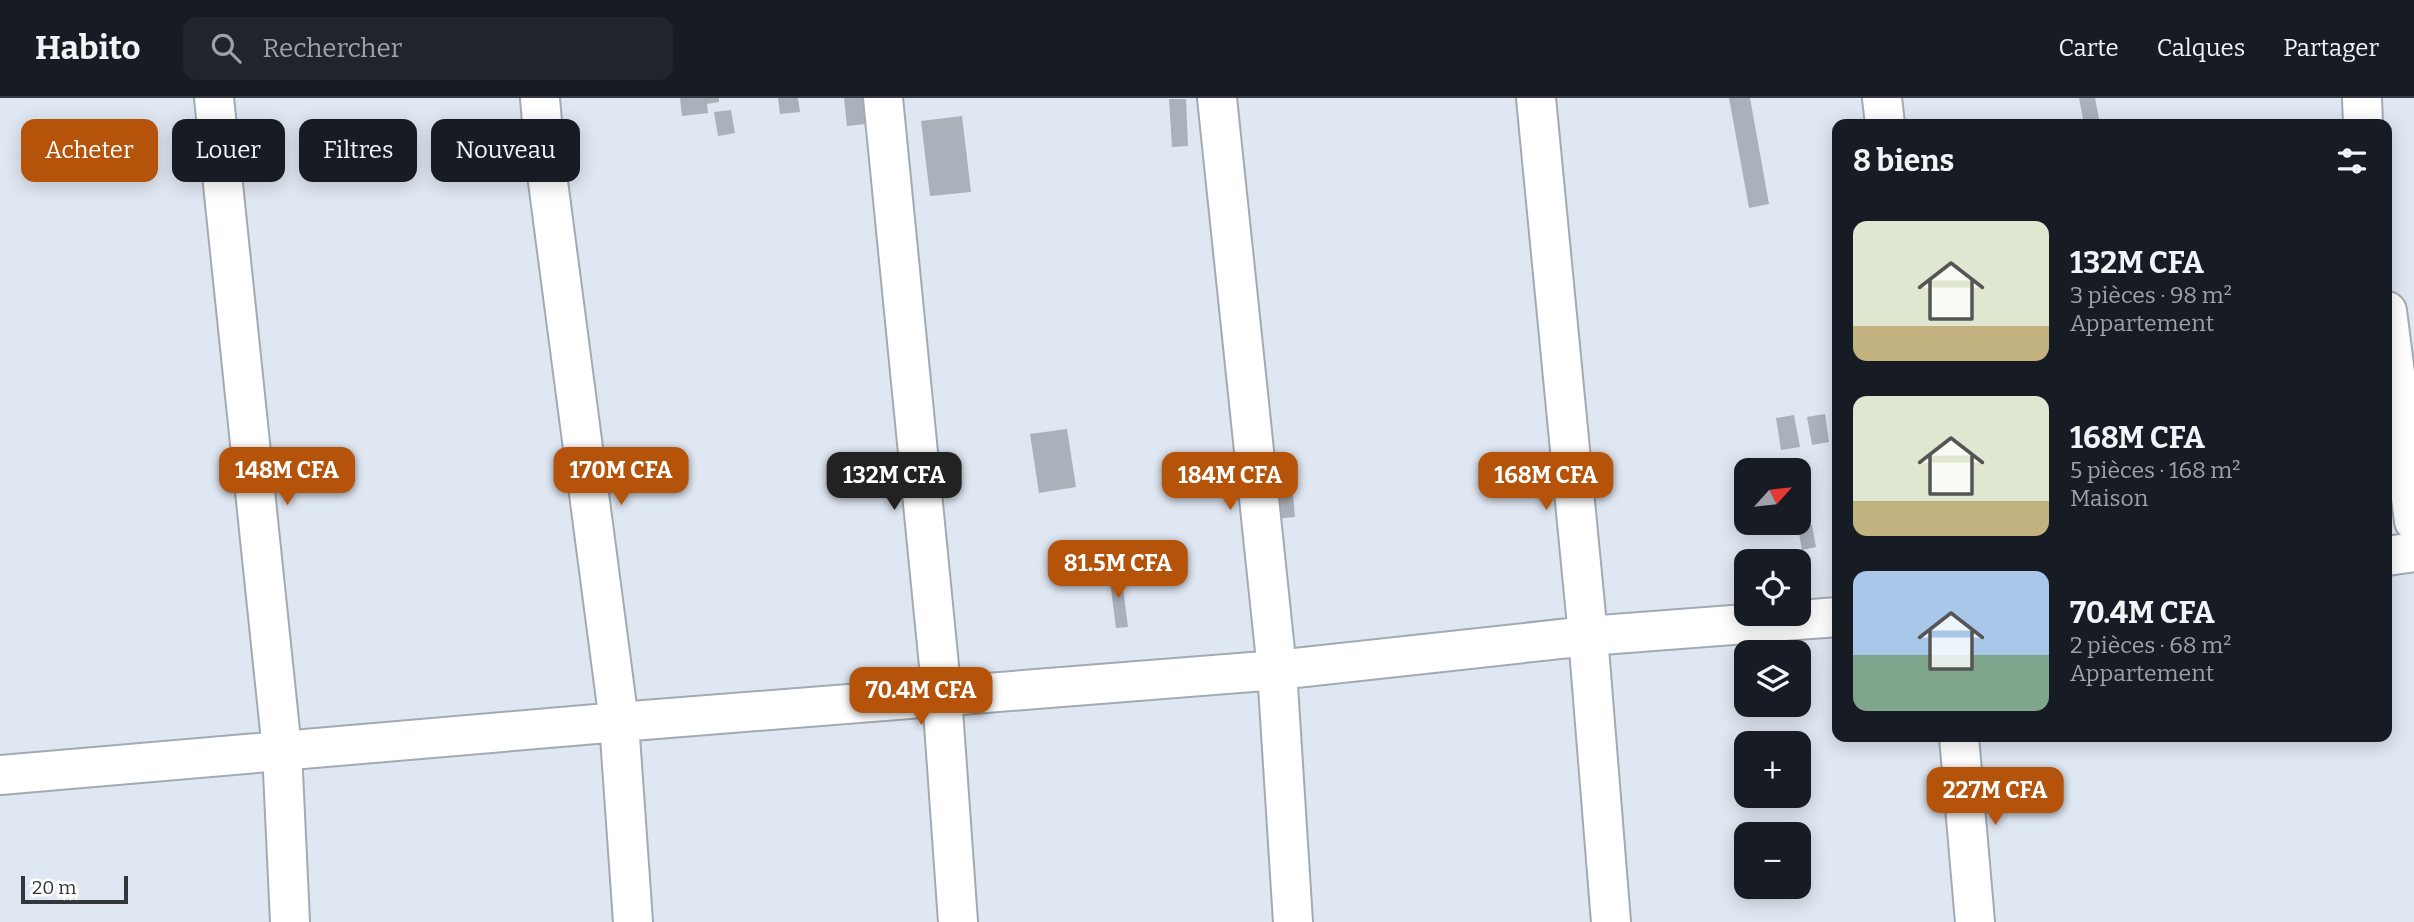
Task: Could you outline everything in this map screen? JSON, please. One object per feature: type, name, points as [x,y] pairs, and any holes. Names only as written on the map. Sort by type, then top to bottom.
[{"type":"street","points":[[215,98],[282,750],[290,922]]},
{"type":"street","points":[[540,98],[547,173],[619,722],[633,922]]},
{"type":"street","points":[[883,98],[942,696],[958,922]]},
{"type":"street","points":[[1217,98],[1277,670],[1293,922]]},
{"type":"street","points":[[1536,98],[1588,636],[1611,922]]},
{"type":"street","points":[[1882,98],[1884,119]]},
{"type":"street","points":[[2361,98],[2363,119]]},
{"type":"street","points":[[2392,350],[2414,522]]},
{"type":"street","points":[[2392,555],[2414,552]]},
{"type":"street","points":[[0,775],[1277,670],[1588,636],[1832,617]]},
{"type":"street","points":[[1959,742],[1975,922]]},
{"type":"building","points":[[680,98],[719,98],[719,102],[707,104],[708,113],[682,116]]},
{"type":"building","points":[[778,98],[798,98],[800,112],[780,114]]},
{"type":"building","points":[[844,98],[863,98],[865,124],[847,126]]},
{"type":"building","points":[[1729,98],[1750,98],[1769,204],[1749,208]]},
{"type":"building","points":[[2079,98],[2095,98],[2099,119],[2083,119]]},
{"type":"building","points":[[1169,99],[1186,99],[1188,146],[1172,147]]},
{"type":"building","points":[[731,110],[735,133],[718,136],[714,112]]},
{"type":"building","points":[[962,116],[971,192],[930,196],[921,121]]},
{"type":"building","points":[[1825,414],[1829,442],[1812,445],[1807,417]]},
{"type":"building","points":[[1794,415],[1800,447],[1781,450],[1776,418]]},
{"type":"building","points":[[1067,429],[1076,487],[1039,493],[1030,434]]},
{"type":"building","points":[[1292,483],[1295,517],[1274,519],[1270,486]]},
{"type":"building","points":[[1811,525],[1816,547],[1802,549],[1799,536],[1811,536]]},
{"type":"building","points":[[1121,572],[1128,627],[1116,628],[1109,573]]}]
